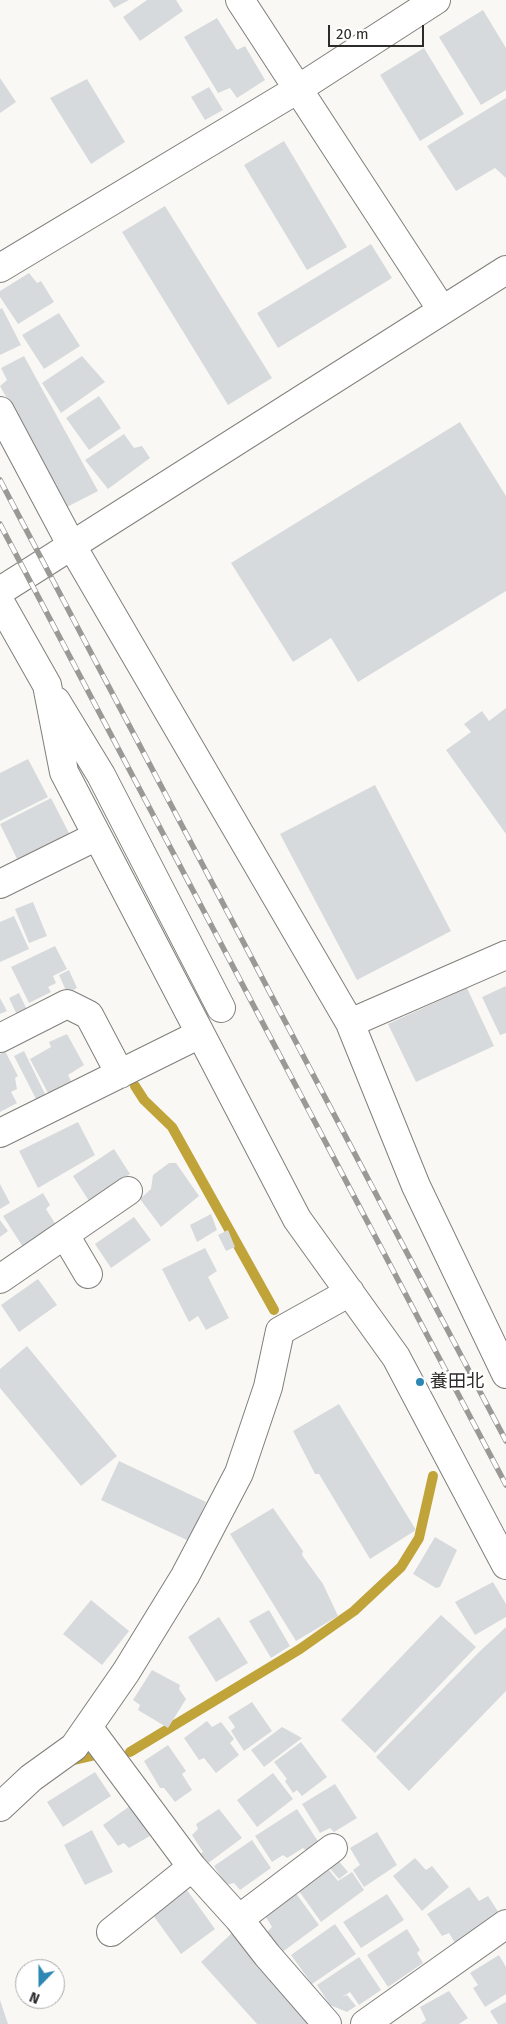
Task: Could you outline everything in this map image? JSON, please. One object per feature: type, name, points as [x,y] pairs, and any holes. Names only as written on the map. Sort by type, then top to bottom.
[{"type":"street","points":[[240,0],[442,310]]},
{"type":"street","points":[[0,268],[298,88],[436,0]]},
{"type":"street","points":[[0,591],[506,270]]},
{"type":"street","points":[[0,410],[72,546],[350,1023],[416,1186],[505,1372]]},
{"type":"street","points":[[0,602],[101,776],[221,1008]]},
{"type":"street","points":[[47,685],[64,772],[200,1034],[297,1219],[396,1357],[506,1565]]},
{"type":"street","points":[[0,884],[97,836]]},
{"type":"street","points":[[350,1023],[506,955]]},
{"type":"street","points":[[0,1038],[67,1004],[88,1015],[120,1074]]},
{"type":"street","points":[[0,1133],[200,1034]]},
{"type":"street","points":[[0,1279],[128,1191]]},
{"type":"street","points":[[65,1235],[88,1274]]},
{"type":"street","points":[[0,1807],[31,1778],[74,1747],[126,1672],[185,1576],[239,1473],[268,1387],[280,1331],[350,1292]]},
{"type":"street","points":[[88,1727],[192,1867],[239,1919],[267,1955],[327,2024]]},
{"type":"street","points":[[239,1919],[332,1848]]},
{"type":"street","points":[[111,1932],[192,1867]]},
{"type":"street","points":[[365,2024],[506,1924]]},
{"type":"building","points":[[109,0],[129,0],[114,8]]},
{"type":"building","points":[[147,0],[176,0],[183,11],[140,41],[123,17]]},
{"type":"building","points":[[483,10],[506,48],[506,90],[481,105],[439,37]]},
{"type":"building","points":[[217,18],[237,50],[245,46],[265,80],[237,98],[230,88],[218,93],[184,37]]},
{"type":"building","points":[[424,48],[464,114],[420,141],[380,75]]},
{"type":"building","points":[[0,78],[16,102],[0,113]]},
{"type":"building","points":[[87,79],[125,142],[91,164],[50,98]]},
{"type":"building","points":[[209,87],[223,110],[205,120],[191,97]]},
{"type":"building","points":[[506,98],[506,178],[495,168],[456,191],[427,146]]},
{"type":"building","points":[[284,141],[347,247],[307,270],[244,165]]},
{"type":"building","points":[[165,206],[272,378],[228,405],[122,232]]},
{"type":"building","points":[[371,244],[392,278],[278,348],[257,313]]},
{"type":"building","points":[[29,273],[37,283],[41,281],[54,302],[18,324],[0,297],[0,291]]},
{"type":"building","points":[[2,308],[21,345],[0,355],[0,309]]},
{"type":"building","points":[[59,313],[80,346],[44,369],[22,335]]},
{"type":"building","points":[[24,356],[98,491],[67,507],[0,386],[7,380],[1,368]]},
{"type":"building","points":[[82,356],[105,382],[61,413],[42,383]]},
{"type":"building","points":[[99,396],[121,428],[89,450],[66,418]]},
{"type":"building","points":[[460,422],[506,496],[506,591],[358,682],[331,638],[293,662],[231,563]]},
{"type":"building","points":[[124,434],[134,448],[142,446],[150,458],[108,489],[85,460]]},
{"type":"building","points":[[506,708],[506,834],[446,750],[471,732],[464,724],[482,711],[489,721]]},
{"type":"building","points":[[28,759],[48,797],[0,821],[0,773]]},
{"type":"building","points":[[375,785],[451,931],[357,980],[280,834]]},
{"type":"building","points":[[51,798],[71,837],[19,863],[0,824]]},
{"type":"building","points":[[33,902],[47,936],[29,943],[15,909]]},
{"type":"building","points":[[14,916],[29,949],[0,962],[0,922]]},
{"type":"building","points":[[55,946],[67,969],[53,976],[56,983],[48,987],[51,992],[29,1003],[11,967]]},
{"type":"building","points":[[69,970],[77,988],[67,993],[59,975]]},
{"type":"building","points":[[506,986],[506,1033],[500,1035],[482,997]]},
{"type":"building","points":[[467,988],[494,1046],[416,1082],[388,1024]]},
{"type":"building","points":[[19,993],[28,1012],[18,1017],[9,998]]},
{"type":"building","points":[[0,998],[7,1011],[0,1014]]},
{"type":"building","points":[[67,1034],[84,1065],[68,1075],[71,1081],[48,1093],[30,1059],[51,1047],[49,1042]]},
{"type":"building","points":[[5,1051],[18,1076],[15,1078],[17,1089],[11,1092],[17,1103],[0,1112],[0,1054]]},
{"type":"building","points":[[24,1051],[45,1094],[36,1099],[14,1056]]},
{"type":"building","points":[[78,1122],[95,1155],[38,1188],[19,1151]]},
{"type":"building","points":[[114,1149],[130,1174],[89,1201],[73,1176]]},
{"type":"building","points":[[169,1163],[176,1163],[199,1196],[161,1227],[140,1199],[151,1189],[153,1175]]},
{"type":"building","points":[[0,1184],[10,1203],[0,1209]]},
{"type":"building","points":[[43,1193],[50,1205],[46,1209],[56,1225],[23,1247],[3,1216]]},
{"type":"building","points":[[211,1214],[217,1230],[197,1242],[190,1225]]},
{"type":"building","points":[[134,1217],[151,1240],[111,1268],[95,1244]]},
{"type":"building","points":[[0,1220],[8,1231],[0,1237]]},
{"type":"building","points":[[228,1230],[235,1247],[226,1251],[218,1235]]},
{"type":"building","points":[[205,1248],[217,1271],[208,1277],[229,1318],[206,1330],[198,1316],[189,1322],[162,1269]]},
{"type":"building","points":[[38,1279],[57,1305],[19,1332],[1,1305]]},
{"type":"building","points":[[27,1346],[117,1456],[81,1486],[0,1388],[0,1369]]},
{"type":"building","points":[[339,1404],[416,1530],[370,1559],[319,1474],[315,1474],[293,1431]]},
{"type":"building","points":[[119,1461],[206,1502],[189,1541],[101,1500]]},
{"type":"building","points":[[273,1508],[303,1551],[302,1555],[323,1584],[338,1616],[296,1641],[230,1534]]},
{"type":"building","points":[[435,1537],[457,1550],[440,1587],[436,1588],[413,1574]]},
{"type":"building","points":[[493,1582],[506,1604],[506,1617],[475,1635],[455,1602]]},
{"type":"building","points":[[91,1600],[129,1631],[102,1665],[63,1634]]},
{"type":"building","points":[[269,1610],[290,1646],[271,1658],[249,1621]]},
{"type":"building","points":[[441,1615],[476,1647],[375,1753],[341,1720]]},
{"type":"building","points":[[219,1617],[248,1663],[216,1682],[188,1637]]},
{"type":"building","points":[[506,1627],[506,1691],[409,1791],[376,1757]]},
{"type":"building","points":[[152,1670],[180,1685],[179,1689],[186,1699],[168,1728],[138,1710],[140,1705],[133,1700]]},
{"type":"building","points":[[252,1702],[272,1731],[244,1751],[231,1731],[235,1727],[228,1717]]},
{"type":"building","points":[[207,1721],[212,1727],[221,1722],[234,1739],[230,1743],[239,1755],[216,1773],[204,1758],[199,1760],[184,1738]]},
{"type":"building","points":[[282,1727],[302,1738],[264,1767],[251,1750]]},
{"type":"building","points":[[301,1742],[327,1777],[302,1796],[297,1790],[293,1793],[285,1781],[287,1779],[274,1762]]},
{"type":"building","points":[[168,1745],[186,1771],[182,1774],[192,1790],[175,1802],[164,1788],[160,1788],[144,1761]]},
{"type":"building","points":[[95,1772],[111,1796],[63,1827],[47,1802]]},
{"type":"building","points":[[273,1773],[293,1799],[257,1827],[237,1800]]},
{"type":"building","points":[[335,1784],[357,1818],[334,1832],[330,1828],[320,1833],[302,1804]]},
{"type":"building","points":[[130,1806],[150,1836],[129,1848],[124,1843],[118,1846],[103,1825]]},
{"type":"building","points":[[219,1809],[242,1838],[207,1864],[200,1854],[203,1852],[192,1835],[198,1829],[196,1824]]},
{"type":"building","points":[[297,1809],[319,1843],[307,1851],[303,1848],[287,1858],[283,1855],[272,1862],[255,1836]]},
{"type":"building","points":[[92,1830],[113,1872],[85,1885],[64,1845]]},
{"type":"building","points":[[377,1832],[397,1865],[364,1887],[353,1870],[360,1865],[350,1848]]},
{"type":"building","points":[[252,1840],[271,1868],[240,1890],[234,1883],[226,1885],[214,1866]]},
{"type":"building","points":[[336,1858],[348,1872],[339,1879],[327,1865]]},
{"type":"building","points":[[415,1858],[426,1870],[432,1866],[449,1887],[422,1911],[393,1876]]},
{"type":"building","points":[[329,1870],[338,1881],[352,1872],[364,1890],[321,1922],[299,1891]]},
{"type":"building","points":[[184,1886],[215,1929],[181,1954],[150,1911]]},
{"type":"building","points":[[469,1887],[479,1901],[488,1896],[499,1913],[455,1943],[449,1933],[442,1936],[427,1914]]},
{"type":"building","points":[[295,1892],[319,1925],[281,1953],[266,1933],[272,1927],[264,1914]]},
{"type":"building","points":[[387,1894],[404,1920],[361,1948],[343,1922]]},
{"type":"building","points":[[335,1924],[356,1954],[312,1984],[291,1955]]},
{"type":"building","points":[[407,1929],[420,1950],[417,1953],[423,1963],[388,1987],[367,1955]]},
{"type":"building","points":[[232,1933],[313,2024],[257,2024],[201,1962]]},
{"type":"building","points":[[499,1955],[506,1967],[506,1994],[485,2007],[473,1988],[478,1985],[470,1973]]},
{"type":"building","points":[[359,1957],[381,1990],[359,2005],[350,1992],[342,1997],[347,1995],[356,2006],[347,2012],[330,2005],[317,1985]]},
{"type":"building","points":[[449,1991],[468,2018],[459,2024],[421,2024],[426,2020],[420,2007]]},
{"type":"building","points":[[0,2000],[8,2024],[0,2024]]},
{"type":"building","points":[[506,2002],[506,2024],[498,2024],[490,2011]]},
{"type":"waterway","points":[[135,1086],[144,1100],[172,1127],[274,1310]]},
{"type":"waterway","points":[[130,1752],[300,1649],[354,1611],[401,1567],[419,1538],[433,1476]]},
{"type":"waterway","points":[[70,1761],[100,1754]]},
{"type":"railway","points":[[0,480],[506,1441]]},
{"type":"railway","points":[[0,524],[506,1485]]},
{"type":"place","name":"養田北","points":[[420,1382]]}]
